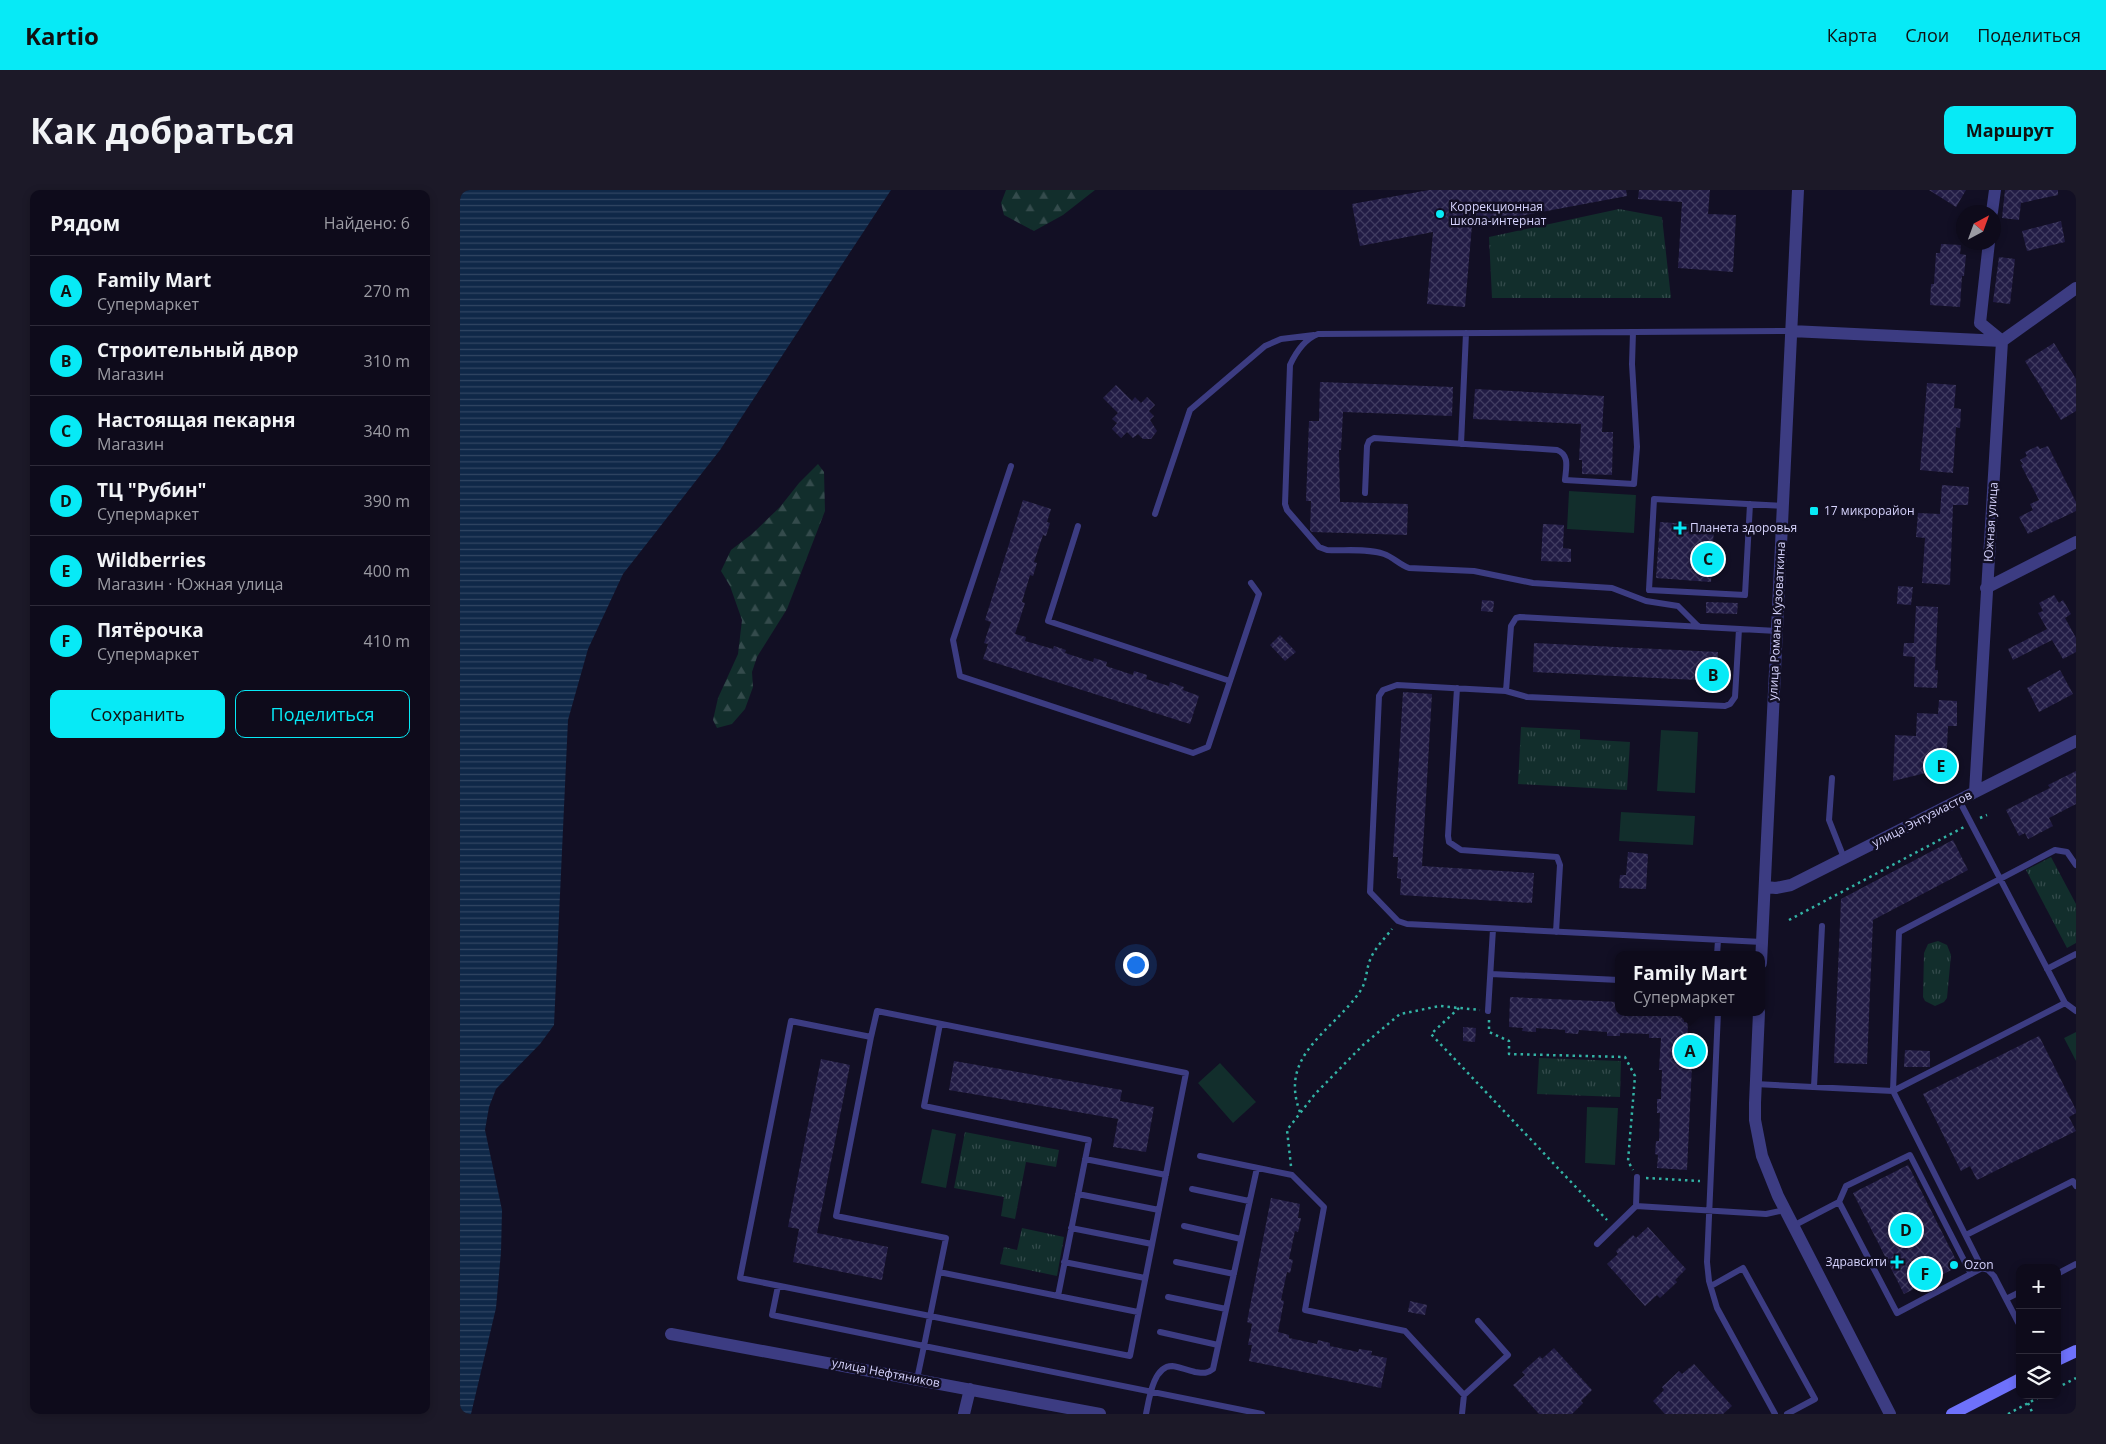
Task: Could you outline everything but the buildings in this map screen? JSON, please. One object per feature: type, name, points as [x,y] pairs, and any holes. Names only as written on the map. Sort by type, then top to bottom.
[{"type":"street","name":"улица Романа Кузоваткина","points":[[1762,951],[1798,190]]},
{"type":"street","points":[[1993,205],[1995,190]]},
{"type":"street","points":[[1988,250],[1980,323],[2002,341]]},
{"type":"street","points":[[1791,331],[2002,341],[2076,288]]},
{"type":"street","name":"Южная улица","points":[[1975,792],[2002,341]]},
{"type":"street","points":[[1986,588],[2076,542]]},
{"type":"street","name":"улица Энтузиастов","points":[[1765,887],[1776,888],[1790,885],[2076,741]]},
{"type":"street","points":[[1759,1016],[1755,1120],[1762,1156],[1785,1210],[1890,1414]]},
{"type":"street","name":"улица Нефтяников","points":[[671,1334],[1100,1414]]},
{"type":"street","points":[[2061,1358],[2076,1351]]},
{"type":"street","points":[[1952,1414],[2016,1382]]},
{"type":"street","points":[[964,1414],[970,1389]]},
{"type":"lane","points":[[1155,514],[1190,410],[1265,346],[1281,338],[1318,334],[1791,331]]},
{"type":"lane","points":[[1364,493],[1369,441],[1374,438],[1557,450],[1563,452],[1566,458],[1565,480],[1634,484],[1637,446],[1632,364],[1633,332]]},
{"type":"lane","points":[[1461,444],[1466,333]]},
{"type":"lane","points":[[1318,334],[1310,337],[1294,356],[1290,365],[1285,504],[1287,510],[1319,547],[1327,550],[1378,552],[1409,568],[1474,571],[1532,583],[1612,588],[1646,601],[1678,606],[1698,626]]},
{"type":"lane","points":[[1011,466],[953,640],[960,676],[1193,754],[1208,747],[1259,594],[1251,583]]},
{"type":"lane","points":[[1750,504],[1746,595],[1649,590],[1654,499],[1750,504],[1783,506]]},
{"type":"lane","points":[[1078,526],[1048,621],[1230,681]]},
{"type":"lane","points":[[1506,691],[1510,626],[1516,618],[1777,631]]},
{"type":"lane","points":[[1739,629],[1735,697],[1726,706],[1527,696],[1506,691],[1397,685],[1383,690],[1379,696],[1370,892],[1398,922],[1407,924],[1762,942]]},
{"type":"lane","points":[[1456,688],[1449,842],[1461,850],[1557,857],[1560,860],[1560,865],[1556,932]]},
{"type":"lane","points":[[1832,778],[1829,820],[1844,858]]},
{"type":"lane","points":[[1959,800],[2065,1003],[2076,1012]]},
{"type":"lane","points":[[2016,1318],[1994,1276],[1988,1270],[1982,1268],[1892,1090],[1899,932],[2055,850],[2067,852],[2076,865]]},
{"type":"lane","points":[[1814,1087],[1822,926]]},
{"type":"lane","points":[[1488,1011],[1493,929]]},
{"type":"lane","points":[[1717,951],[1718,940]]},
{"type":"lane","points":[[2047,969],[2076,954]]},
{"type":"lane","points":[[1491,974],[1615,980]]},
{"type":"lane","points":[[1756,1084],[1892,1090],[2065,1003]]},
{"type":"lane","points":[[872,1037],[791,1021],[740,1278],[778,1286],[930,1316],[1130,1356],[1186,1073],[877,1011],[872,1037],[836,1216],[946,1238],[930,1316],[924,1346],[917,1379]]},
{"type":"lane","points":[[1718,1016],[1707,1262],[1717,1308],[1775,1414]]},
{"type":"lane","points":[[940,1024],[924,1106],[1089,1140],[1058,1296]]},
{"type":"lane","points":[[1793,1226],[1839,1202],[1846,1186],[1910,1155],[1971,1274]]},
{"type":"lane","points":[[1200,1156],[1292,1175],[1324,1207],[1305,1310],[1405,1331],[1464,1395]]},
{"type":"lane","points":[[1085,1159],[1166,1175]]},
{"type":"lane","points":[[1146,1414],[1150,1391],[1159,1373],[1165,1368],[1171,1366],[1203,1373],[1213,1369],[1257,1168]]},
{"type":"lane","points":[[1597,1244],[1636,1206],[1637,1177]]},
{"type":"lane","points":[[1966,1235],[2075,1182]]},
{"type":"lane","points":[[1192,1189],[1250,1201]]},
{"type":"lane","points":[[1078,1194],[1158,1210]]},
{"type":"lane","points":[[1839,1202],[1897,1313],[1982,1268]]},
{"type":"lane","points":[[1636,1206],[1766,1214],[1785,1210]]},
{"type":"lane","points":[[1184,1226],[1241,1239]]},
{"type":"lane","points":[[1071,1228],[1152,1244]]},
{"type":"lane","points":[[1064,1262],[1145,1278]]},
{"type":"lane","points":[[1176,1262],[1234,1274]]},
{"type":"lane","points":[[2061,1272],[2076,1264]]},
{"type":"lane","points":[[1711,1286],[1743,1268],[1815,1399],[1787,1414]]},
{"type":"lane","points":[[939,1272],[1138,1312]]},
{"type":"lane","points":[[778,1286],[772,1315],[1262,1414]]},
{"type":"lane","points":[[2006,1299],[2016,1294]]},
{"type":"lane","points":[[1168,1297],[1226,1309]]},
{"type":"lane","points":[[1462,1414],[1464,1395],[1508,1355],[1478,1321]]},
{"type":"lane","points":[[1160,1332],[1218,1344]]},
{"type":"path","points":[[1789,920],[1987,815]]},
{"type":"path","points":[[1300,1113],[1294,1099],[1296,1069],[1304,1056],[1361,989],[1367,975],[1370,960],[1398,922]]},
{"type":"path","points":[[1292,1175],[1288,1130],[1314,1094],[1356,1052],[1400,1014],[1440,1006],[1488,1011]]},
{"type":"path","points":[[1459,1008],[1431,1034],[1614,1228]]},
{"type":"path","points":[[1489,1032],[1509,1041],[1509,1054],[1625,1057],[1635,1076],[1628,1161],[1637,1177],[1710,1181]]},
{"type":"path","points":[[2061,1386],[2076,1378]]},
{"type":"path","points":[[2008,1414],[2036,1399]]},
{"type":"path","points":[[2028,1404],[2033,1414]]},
{"type":"green space","points":[[1006,190],[1095,190],[1063,215],[1034,231],[1004,215],[1001,203]]},
{"type":"green space","points":[[1619,209],[1662,217],[1671,298],[1492,298],[1489,237]]},
{"type":"green space","points":[[818,464],[824,472],[825,511],[787,609],[757,657],[752,672],[753,687],[745,709],[732,724],[717,728],[713,720],[718,698],[738,654],[742,620],[730,586],[721,571],[731,550],[752,534],[780,507],[799,483]]},
{"type":"green space","points":[[1569,491],[1636,495],[1634,533],[1567,529]]},
{"type":"green space","points":[[1521,727],[1580,730],[1580,739],[1630,742],[1627,790],[1518,784]]},
{"type":"green space","points":[[1661,730],[1698,732],[1695,793],[1657,791]]},
{"type":"green space","points":[[1621,812],[1695,816],[1693,845],[1619,841]]},
{"type":"green space","points":[[2051,857],[2076,904],[2076,943],[2067,948],[2026,870]]},
{"type":"green space","points":[[1938,941],[1947,945],[1951,955],[1947,998],[1944,1002],[1935,1006],[1925,1001],[1923,997],[1924,953],[1928,944]]},
{"type":"green space","points":[[2076,1032],[2076,1061],[2064,1038]]},
{"type":"green space","points":[[1539,1058],[1621,1061],[1620,1097],[1537,1094]]},
{"type":"green space","points":[[1220,1063],[1256,1102],[1233,1123],[1198,1083]]},
{"type":"green space","points":[[1587,1107],[1618,1108],[1615,1165],[1585,1163]]},
{"type":"green space","points":[[932,1129],[956,1134],[946,1188],[921,1183]]},
{"type":"green space","points":[[965,1132],[1059,1150],[1056,1167],[1026,1162],[1015,1219],[1001,1216],[1004,1197],[954,1188]]},
{"type":"green space","points":[[1022,1228],[1064,1237],[1057,1276],[1000,1264],[1004,1247],[1017,1250]]},
{"type":"water","points":[[460,190],[891,190],[720,450],[623,574],[588,649],[568,720],[554,1025],[540,1044],[496,1089],[489,1107],[485,1130],[502,1210],[501,1252],[496,1308],[471,1414],[460,1414]]},
{"type":"place","name":"Коррекционная школа-интернат","points":[[1440,214]]},
{"type":"place","name":"17 микрорайон","points":[[1814,511]]},
{"type":"place","name":"Планета здоровья","points":[[1680,528]]},
{"type":"place","name":"Настоящая пекарня","points":[[1708,559]]},
{"type":"place","name":"Строительный двор","points":[[1713,675]]},
{"type":"place","name":"Wildberries","points":[[1941,766]]},
{"type":"place","name":"Family Mart","points":[[1690,1051]]},
{"type":"place","name":"ТЦ \"Рубин\"","points":[[1906,1230]]},
{"type":"place","name":"Здравсити","points":[[1897,1262]]},
{"type":"place","name":"Ozon","points":[[1954,1265]]},
{"type":"place","name":"Пятёрочка","points":[[1925,1274]]}]
